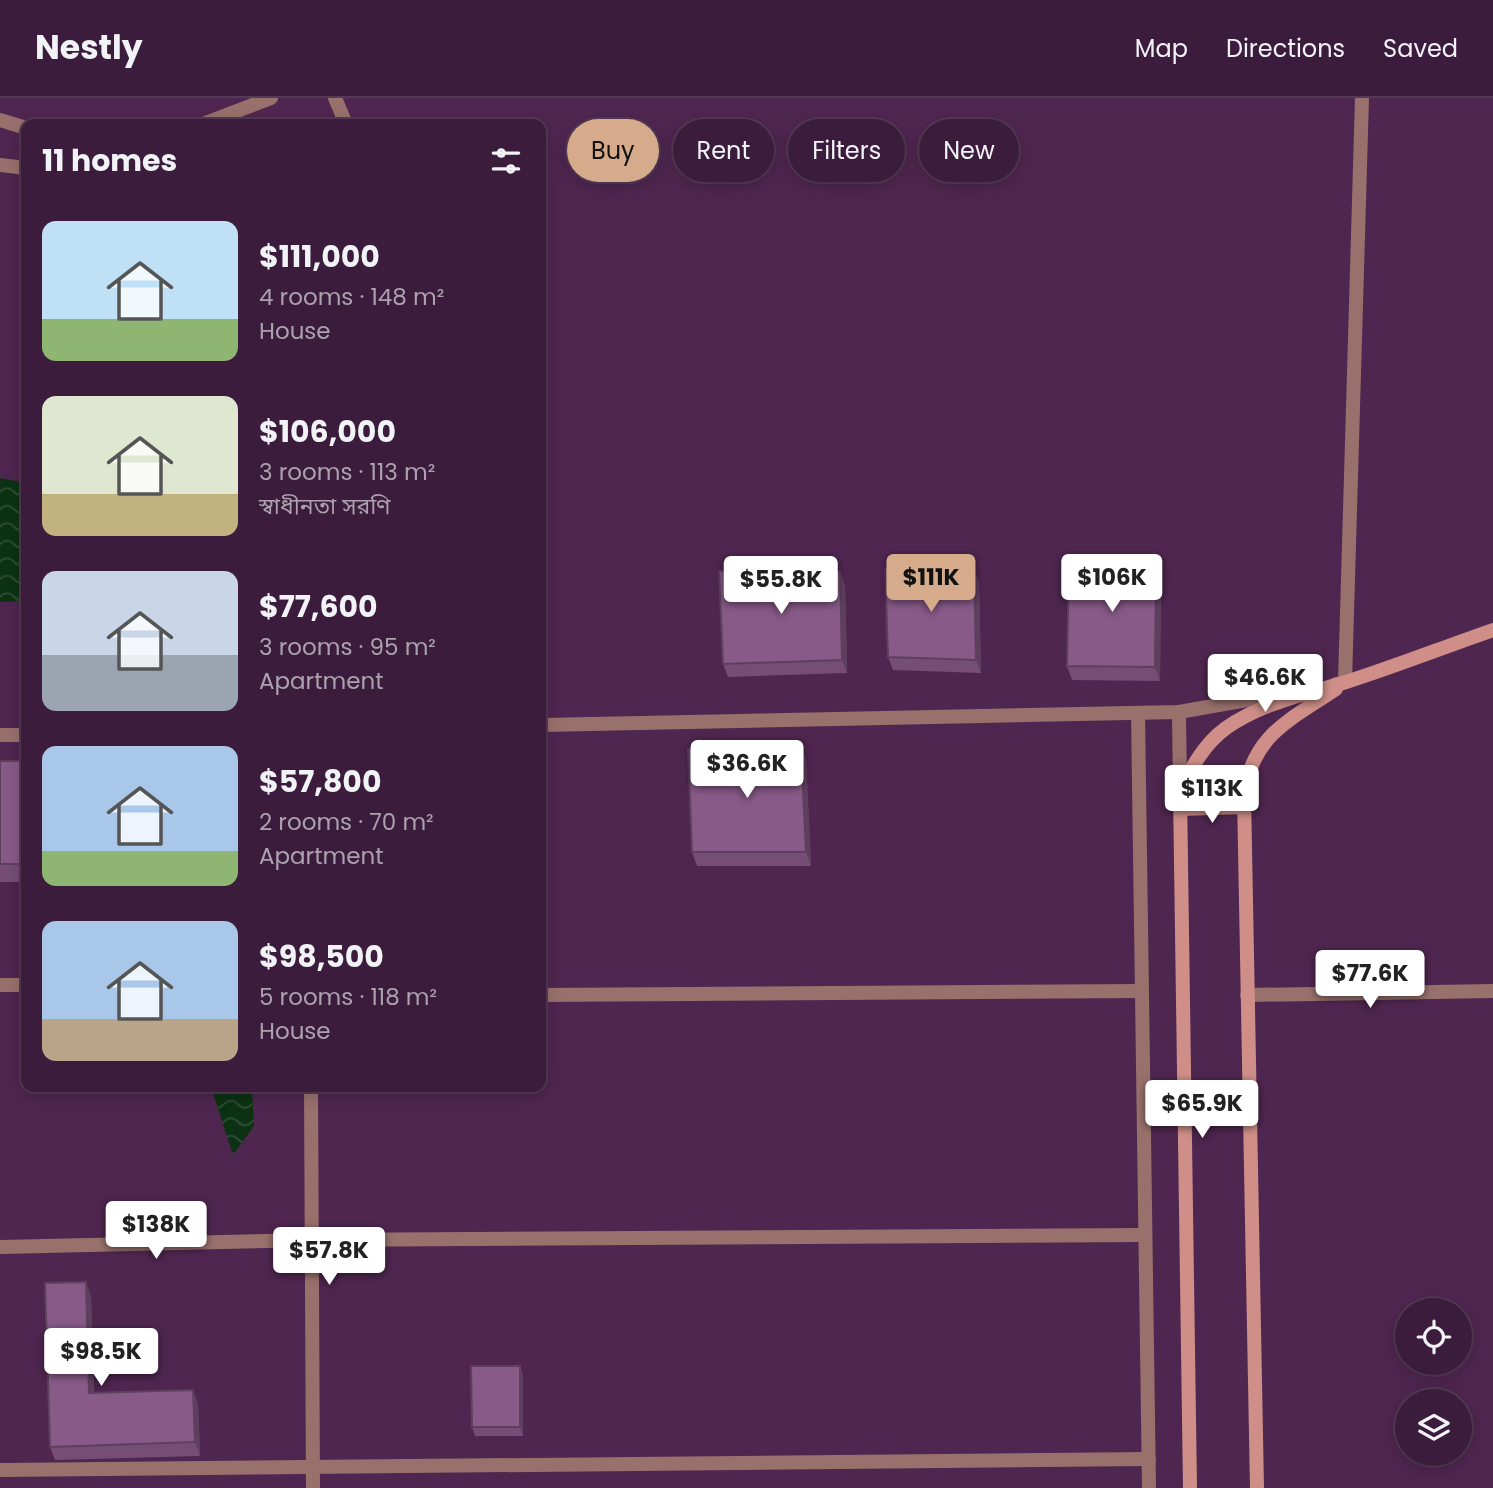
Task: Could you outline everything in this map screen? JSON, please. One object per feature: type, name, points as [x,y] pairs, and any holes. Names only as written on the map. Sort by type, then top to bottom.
[{"type":"street","points":[[216,119],[271,98]]},
{"type":"street","points":[[335,98],[344,119]]},
{"type":"street","points":[[1345,682],[1362,98]]},
{"type":"street","points":[[0,120],[21,126]]},
{"type":"street","points":[[0,165],[21,167]]},
{"type":"street","points":[[1180,792],[1192,765],[1206,747],[1224,729],[1252,712],[1493,629]]},
{"type":"street","points":[[546,725],[1179,712],[1345,682]]},
{"type":"street","points":[[1257,1488],[1244,807],[1248,771],[1260,747],[1280,727],[1345,682]]},
{"type":"street","points":[[1179,712],[1190,1488]]},
{"type":"street","points":[[1138,713],[1149,1488]]},
{"type":"street","points":[[0,735],[21,735]]},
{"type":"street","points":[[1180,808],[1244,807]]},
{"type":"street","points":[[0,985],[21,985]]},
{"type":"street","points":[[546,995],[1142,991]]},
{"type":"street","points":[[1247,995],[1493,991]]},
{"type":"street","points":[[311,1092],[313,1488]]},
{"type":"street","points":[[0,1247],[312,1240],[1145,1235]]},
{"type":"street","points":[[0,1470],[1149,1458]]},
{"type":"water","points":[[0,478],[21,482],[21,601],[0,602]]},
{"type":"water","points":[[213,1092],[252,1092],[254,1126],[233,1155]]},
{"type":"building","points":[[1069,560],[1156,561],[1155,667],[1067,666]]},
{"type":"building","points":[[885,569],[974,569],[976,660],[888,657]]},
{"type":"building","points":[[719,571],[840,571],[842,660],[723,664]]},
{"type":"building","points":[[801,747],[806,852],[692,852],[688,749]]},
{"type":"building","points":[[0,761],[21,761],[21,864],[0,864]]},
{"type":"building","points":[[86,1282],[89,1393],[193,1390],[195,1442],[50,1447],[45,1283]]},
{"type":"building","points":[[471,1366],[520,1366],[520,1427],[472,1427]]}]
